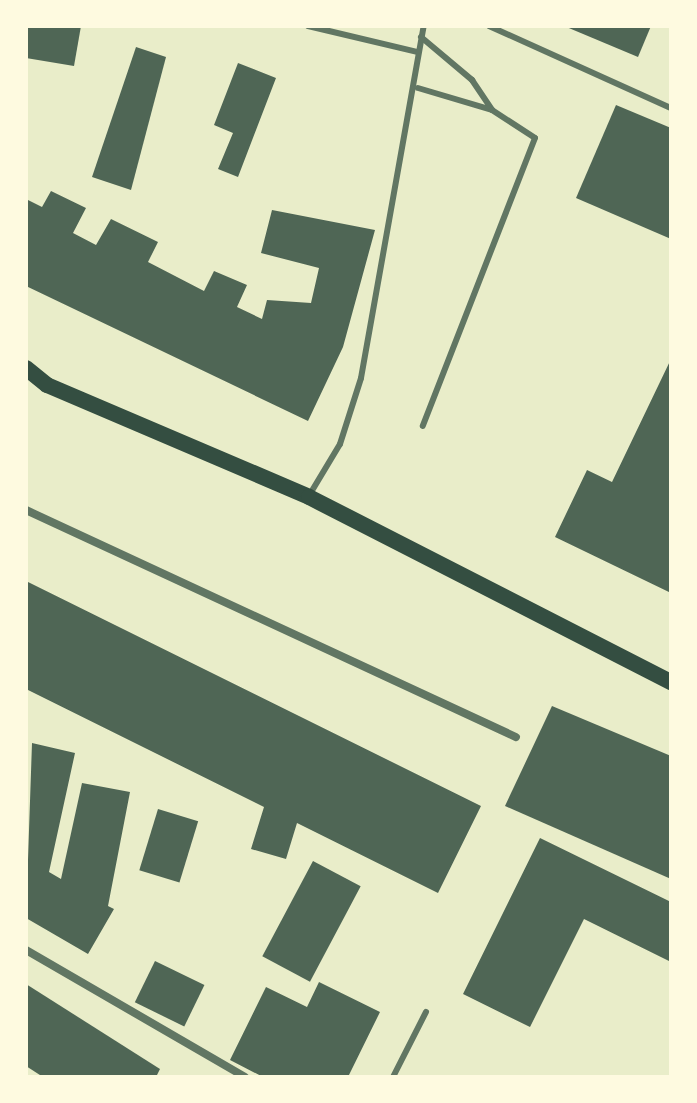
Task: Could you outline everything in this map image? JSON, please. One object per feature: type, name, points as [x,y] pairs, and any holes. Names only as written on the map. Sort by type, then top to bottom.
[{"type":"main road","points":[[26,368],[47,385],[309,497],[671,682]]},
{"type":"main road","points":[[26,383],[47,385]]},
{"type":"street","points":[[26,510],[516,737]]},
{"type":"street","points":[[26,950],[245,1077]]},
{"type":"lane","points":[[308,26],[417,52]]},
{"type":"lane","points":[[309,497],[340,444],[361,378],[418,88],[417,52],[424,26]]},
{"type":"lane","points":[[489,26],[671,108]]},
{"type":"lane","points":[[421,37],[472,80],[492,110]]},
{"type":"lane","points":[[418,88],[492,110],[535,138],[423,426]]},
{"type":"lane","points":[[393,1077],[426,1012]]},
{"type":"building","points":[[26,26],[81,26],[74,66],[26,58]]},
{"type":"building","points":[[564,26],[651,26],[638,57]]},
{"type":"building","points":[[136,47],[166,57],[131,190],[92,177]]},
{"type":"building","points":[[238,63],[276,78],[238,177],[218,169],[233,133],[214,125]]},
{"type":"building","points":[[616,105],[671,128],[671,239],[576,198]]},
{"type":"building","points":[[51,191],[86,208],[73,233],[96,245],[111,219],[158,242],[148,262],[204,291],[214,271],[247,285],[237,307],[262,319],[267,300],[311,303],[319,268],[261,253],[272,210],[375,230],[343,347],[308,421],[26,286],[26,199],[42,207]]},
{"type":"building","points":[[671,359],[671,593],[555,537],[587,470],[612,482]]},
{"type":"building","points":[[26,581],[481,806],[438,893],[297,823],[286,859],[251,849],[264,807],[26,689]]},
{"type":"building","points":[[552,706],[671,756],[671,879],[505,806]]},
{"type":"building","points":[[32,743],[75,753],[49,872],[61,879],[82,783],[130,792],[108,906],[114,909],[88,954],[26,918]]},
{"type":"building","points":[[158,809],[198,821],[179,882],[139,870]]},
{"type":"building","points":[[540,838],[671,902],[671,962],[584,919],[530,1027],[463,994]]},
{"type":"building","points":[[313,861],[361,886],[310,982],[262,956]]},
{"type":"building","points":[[155,961],[204,985],[184,1026],[135,1002]]},
{"type":"building","points":[[319,982],[380,1012],[348,1077],[263,1077],[230,1060],[266,987],[307,1007]]},
{"type":"building","points":[[26,984],[160,1069],[156,1077],[43,1077],[26,1066]]}]
